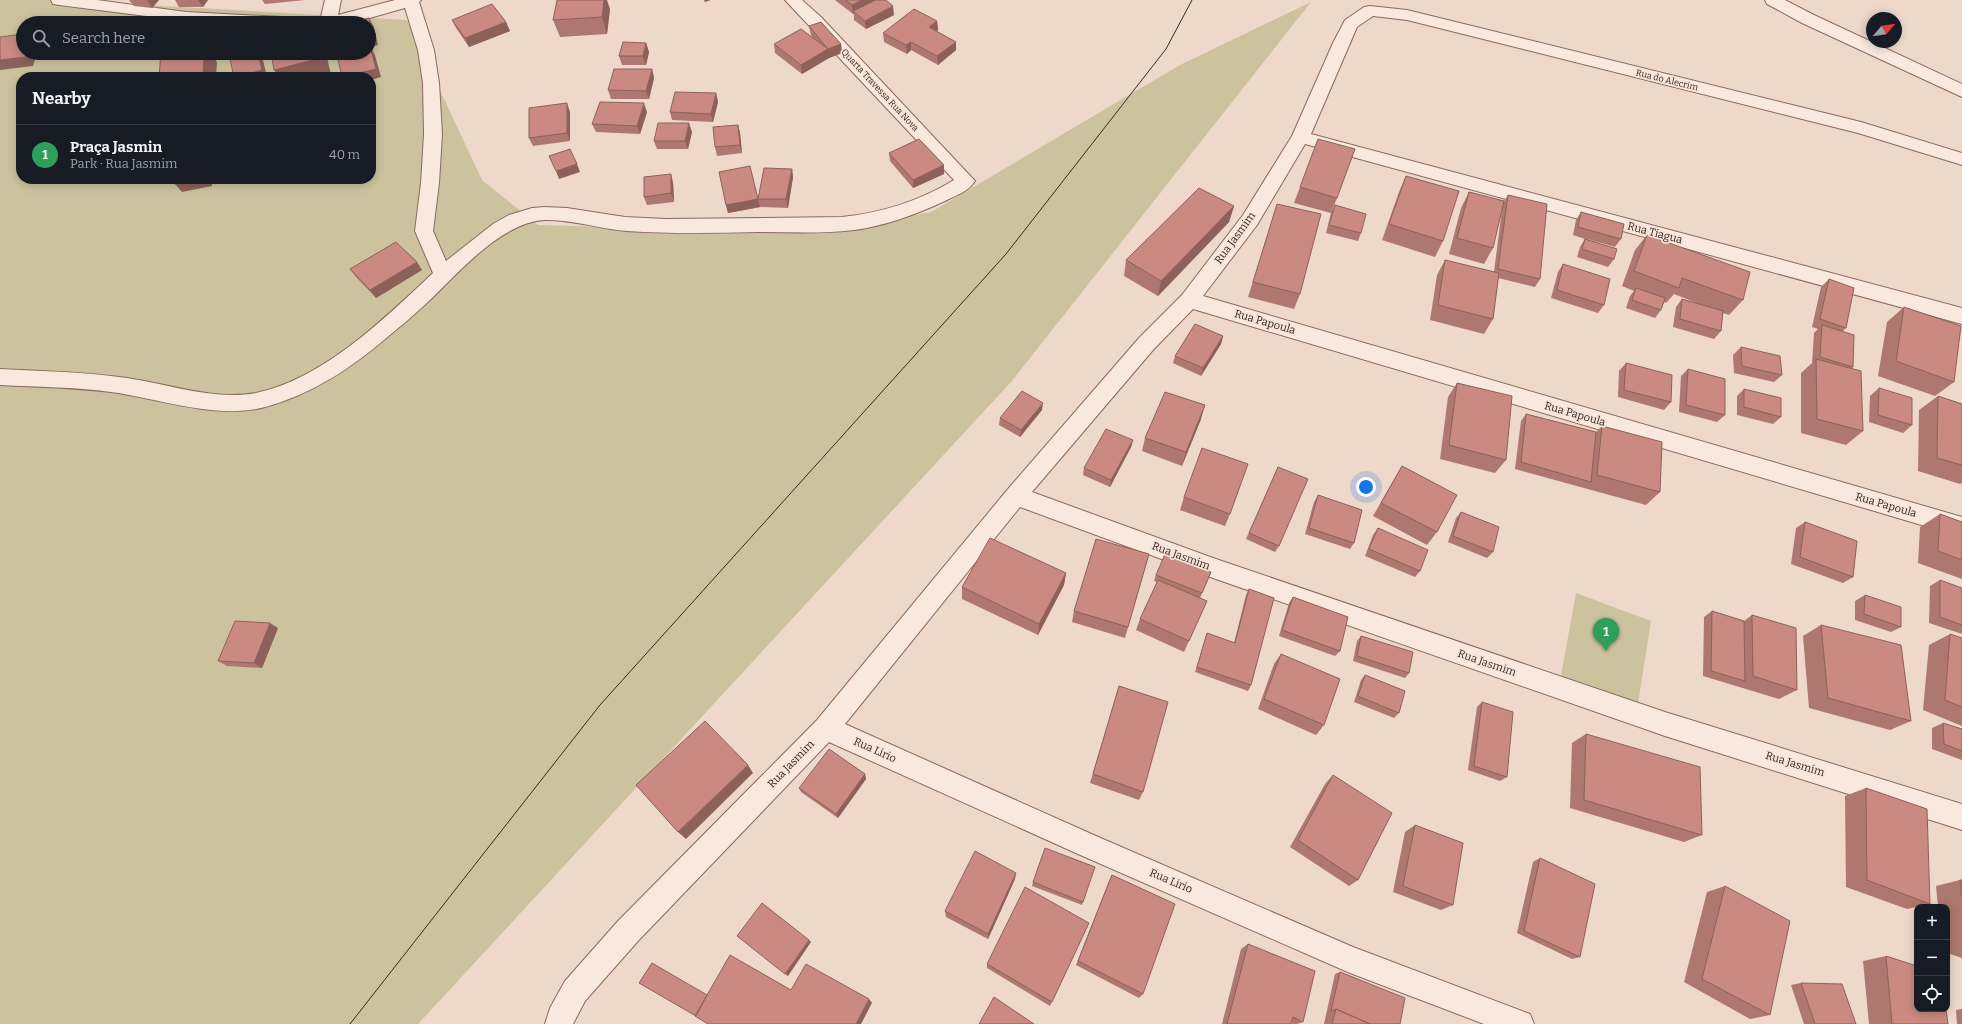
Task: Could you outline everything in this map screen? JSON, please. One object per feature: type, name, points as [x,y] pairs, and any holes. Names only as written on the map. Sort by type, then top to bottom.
[{"type":"street","points":[[58,0],[178,16]]},
{"type":"street","points":[[329,16],[332,0]]},
{"type":"street","points":[[0,377],[101,382],[171,394],[216,404],[243,404],[301,386],[331,368],[368,342],[409,308],[443,275],[424,231],[430,183],[432,141],[431,83],[426,50],[412,0],[382,10],[355,16]]},
{"type":"street","name":"Quarta Travessa Rua Nova","points":[[443,275],[500,228],[516,220],[532,215],[558,213],[622,224],[668,226],[835,224],[875,220],[947,192],[966,181],[816,21],[793,0]]},
{"type":"street","points":[[1773,0],[1808,19],[1962,91]]},
{"type":"street","name":"Rua Jasmim","points":[[559,1024],[560,1018],[575,991],[628,931],[826,728],[1016,496],[1146,344],[1189,300],[1250,220],[1301,138],[1344,36],[1351,24],[1370,11]]},
{"type":"street","name":"Rua do Alecrim","points":[[1370,11],[1407,15],[1793,110],[1861,128],[1962,159]]},
{"type":"street","name":"Rua Tiagua","points":[[1301,138],[1962,316]]},
{"type":"street","name":"Rua Papoula","points":[[1189,300],[1962,527]]},
{"type":"street","name":"Rua Jasmim","points":[[1016,496],[1214,568],[1665,724],[1962,817]]},
{"type":"street","name":"Rua Lirio","points":[[826,728],[1087,845],[1343,956],[1520,1024]]},
{"type":"shaded area","points":[[0,0],[62,0],[338,16],[16,16],[16,60],[376,60],[376,18],[407,20],[482,180],[538,225],[812,233],[931,212],[1180,65],[1311,2],[1011,382],[418,1024],[0,1024]]},
{"type":"shaded area","points":[[1576,593],[1651,621],[1637,710],[1560,681]]},
{"type":"building","points":[[557,0],[604,0],[602,17],[553,20]]},
{"type":"building","points":[[845,0],[862,0],[852,5]]},
{"type":"building","points":[[876,0],[886,0],[893,6],[865,21],[853,11]]},
{"type":"building","points":[[492,4],[506,22],[465,38],[452,20]]},
{"type":"building","points":[[914,9],[937,21],[929,27],[956,42],[937,56],[911,42],[906,45],[883,33]]},
{"type":"building","points":[[821,22],[841,44],[828,49],[809,26]]},
{"type":"building","points":[[801,29],[828,49],[801,65],[774,44]]},
{"type":"building","points":[[16,35],[16,58],[0,60],[0,37]]},
{"type":"building","points":[[623,42],[646,43],[643,56],[619,56]]},
{"type":"building","points":[[160,60],[204,60],[203,72],[159,72]]},
{"type":"building","points":[[230,60],[260,60],[262,70],[255,72],[233,72]]},
{"type":"building","points":[[272,60],[313,60],[274,70]]},
{"type":"building","points":[[338,60],[374,60],[376,69],[363,72],[341,72]]},
{"type":"building","points":[[614,69],[652,69],[646,91],[608,90]]},
{"type":"building","points":[[675,92],[716,93],[711,114],[670,112]]},
{"type":"building","points":[[600,102],[644,103],[637,126],[592,124]]},
{"type":"building","points":[[567,103],[567,133],[529,138],[529,108]]},
{"type":"building","points":[[658,123],[689,123],[685,141],[654,141]]},
{"type":"building","points":[[738,125],[740,145],[715,147],[713,127]]},
{"type":"building","points":[[919,139],[944,165],[913,180],[889,153]]},
{"type":"building","points":[[1318,139],[1355,149],[1337,198],[1300,187]]},
{"type":"building","points":[[570,149],[577,164],[556,171],[549,156]]},
{"type":"building","points":[[750,166],[758,199],[726,205],[719,172]]},
{"type":"building","points":[[764,168],[792,169],[786,199],[758,199]]},
{"type":"building","points":[[671,174],[671,193],[644,197],[644,177]]},
{"type":"building","points":[[1406,176],[1459,191],[1443,241],[1389,224]]},
{"type":"building","points":[[1199,188],[1234,206],[1161,281],[1126,260]]},
{"type":"building","points":[[1469,192],[1504,201],[1493,248],[1457,238]]},
{"type":"building","points":[[1508,195],[1547,204],[1540,279],[1498,269]]},
{"type":"building","points":[[1277,204],[1321,214],[1300,294],[1253,282]]},
{"type":"building","points":[[1335,205],[1366,214],[1361,233],[1329,225]]},
{"type":"building","points":[[1581,212],[1624,224],[1621,239],[1578,227]]},
{"type":"building","points":[[1647,235],[1750,272],[1743,300],[1682,278],[1679,288],[1634,271]]},
{"type":"building","points":[[1585,239],[1617,249],[1614,259],[1582,249]]},
{"type":"building","points":[[396,242],[417,262],[370,290],[350,269]]},
{"type":"building","points":[[1445,260],[1499,273],[1493,319],[1438,305]]},
{"type":"building","points":[[1563,264],[1610,279],[1604,305],[1557,290]]},
{"type":"building","points":[[1829,279],[1854,288],[1846,328],[1820,319]]},
{"type":"building","points":[[1636,288],[1665,298],[1661,310],[1632,300]]},
{"type":"building","points":[[1682,299],[1723,311],[1721,331],[1680,319]]},
{"type":"building","points":[[1904,307],[1961,326],[1954,382],[1896,361]]},
{"type":"building","points":[[1195,324],[1223,336],[1203,368],[1175,356]]},
{"type":"building","points":[[1822,325],[1854,335],[1853,367],[1820,357]]},
{"type":"building","points":[[1741,347],[1780,356],[1782,375],[1742,366]]},
{"type":"building","points":[[1816,359],[1861,371],[1863,431],[1817,419]]},
{"type":"building","points":[[1626,363],[1672,375],[1671,402],[1624,390]]},
{"type":"building","points":[[1688,369],[1725,379],[1725,415],[1686,405]]},
{"type":"building","points":[[1457,383],[1512,396],[1506,460],[1449,445]]},
{"type":"building","points":[[1879,388],[1912,398],[1912,425],[1878,415]]},
{"type":"building","points":[[1744,389],[1781,398],[1781,417],[1744,407]]},
{"type":"building","points":[[1022,391],[1043,403],[1021,430],[1000,418]]},
{"type":"building","points":[[1165,392],[1205,405],[1186,452],[1145,438]]},
{"type":"building","points":[[1938,396],[1962,404],[1962,465],[1937,458]]},
{"type":"building","points":[[1526,414],[1596,432],[1591,482],[1521,462]]},
{"type":"building","points":[[1602,426],[1662,442],[1660,492],[1597,475]]},
{"type":"building","points":[[1106,429],[1133,440],[1111,480],[1084,468]]},
{"type":"building","points":[[1202,448],[1248,464],[1230,514],[1184,497]]},
{"type":"building","points":[[1402,466],[1457,495],[1437,532],[1381,503]]},
{"type":"building","points":[[1278,467],[1308,479],[1279,546],[1249,533]]},
{"type":"building","points":[[1318,495],[1362,510],[1354,543],[1309,528]]},
{"type":"building","points":[[1461,512],[1499,527],[1493,552],[1453,536]]},
{"type":"building","points":[[1940,514],[1962,522],[1962,560],[1938,551]]},
{"type":"building","points":[[1805,522],[1857,541],[1853,577],[1800,557]]},
{"type":"building","points":[[1378,528],[1428,550],[1420,571],[1369,549]]},
{"type":"building","points":[[990,538],[1066,573],[1039,624],[962,587]]},
{"type":"building","points":[[1096,539],[1149,554],[1128,627],[1074,611]]},
{"type":"building","points":[[1165,554],[1211,572],[1202,593],[1156,575]]},
{"type":"building","points":[[1158,580],[1207,601],[1189,641],[1140,619]]},
{"type":"building","points":[[1940,580],[1962,588],[1962,625],[1940,617]]},
{"type":"building","points":[[1249,589],[1274,598],[1251,685],[1197,667],[1207,633],[1235,643]]},
{"type":"building","points":[[1865,595],[1901,607],[1901,627],[1864,614]]},
{"type":"building","points":[[1293,597],[1348,617],[1340,651],[1282,630]]},
{"type":"building","points":[[1712,611],[1744,621],[1745,681],[1711,671]]},
{"type":"building","points":[[1752,615],[1796,628],[1797,690],[1753,676]]},
{"type":"building","points":[[235,621],[270,623],[254,663],[218,661]]},
{"type":"building","points":[[1821,625],[1901,645],[1911,721],[1828,698]]},
{"type":"building","points":[[1950,634],[1962,638],[1962,707],[1945,700]]},
{"type":"building","points":[[1361,636],[1413,652],[1409,673],[1357,656]]},
{"type":"building","points":[[1281,654],[1340,679],[1324,725],[1264,699]]},
{"type":"building","points":[[1365,675],[1405,691],[1399,713],[1358,696]]},
{"type":"building","points":[[1119,686],[1168,702],[1143,792],[1093,774]]},
{"type":"building","points":[[1482,702],[1513,712],[1507,777],[1474,766]]},
{"type":"building","points":[[705,721],[748,765],[678,832],[636,785]]},
{"type":"building","points":[[1943,723],[1962,729],[1962,751],[1944,744]]},
{"type":"building","points":[[1586,734],[1700,767],[1702,835],[1584,800]]},
{"type":"building","points":[[829,749],[865,774],[836,814],[799,788]]},
{"type":"building","points":[[1333,775],[1392,813],[1358,880],[1298,840]]},
{"type":"building","points":[[1866,788],[1927,809],[1930,904],[1867,880]]},
{"type":"building","points":[[1415,825],[1463,843],[1453,905],[1403,886]]},
{"type":"building","points":[[1045,848],[1095,867],[1083,902],[1033,882]]},
{"type":"building","points":[[975,851],[1016,873],[988,934],[945,911]]},
{"type":"building","points":[[1540,858],[1595,884],[1580,957],[1524,931]]},
{"type":"building","points":[[1112,875],[1175,904],[1143,994],[1078,961]]},
{"type":"building","points":[[1960,880],[1962,880],[1962,898]]},
{"type":"building","points":[[1725,886],[1790,921],[1770,1015],[1702,979]]},
{"type":"building","points":[[1025,887],[1089,923],[1052,1002],[987,964]]},
{"type":"building","points":[[762,903],[809,940],[785,974],[737,936]]},
{"type":"building","points":[[1248,944],[1315,971],[1303,1022],[1293,1017],[1291,1024],[1227,1024]]},
{"type":"building","points":[[730,955],[791,990],[806,964],[869,999],[856,1024],[708,1024],[695,1016]]},
{"type":"building","points":[[1886,956],[1914,965],[1914,1012],[1946,1012],[1948,1024],[1892,1024]]},
{"type":"building","points":[[652,963],[707,995],[696,1016],[639,983]]},
{"type":"building","points":[[1340,972],[1405,998],[1400,1024],[1370,1024],[1336,1009],[1331,1011]]},
{"type":"building","points":[[1801,983],[1842,984],[1856,1024],[1815,1024]]},
{"type":"building","points":[[994,997],[1034,1024],[979,1024]]},
{"type":"building","points":[[1336,1009],[1370,1024],[1332,1024]]},
{"type":"tram line","points":[[350,1024],[600,705],[1006,254],[1166,49],[1192,0]]},
{"type":"place","name":"Praça Jasmin","points":[[1606,651]]}]
